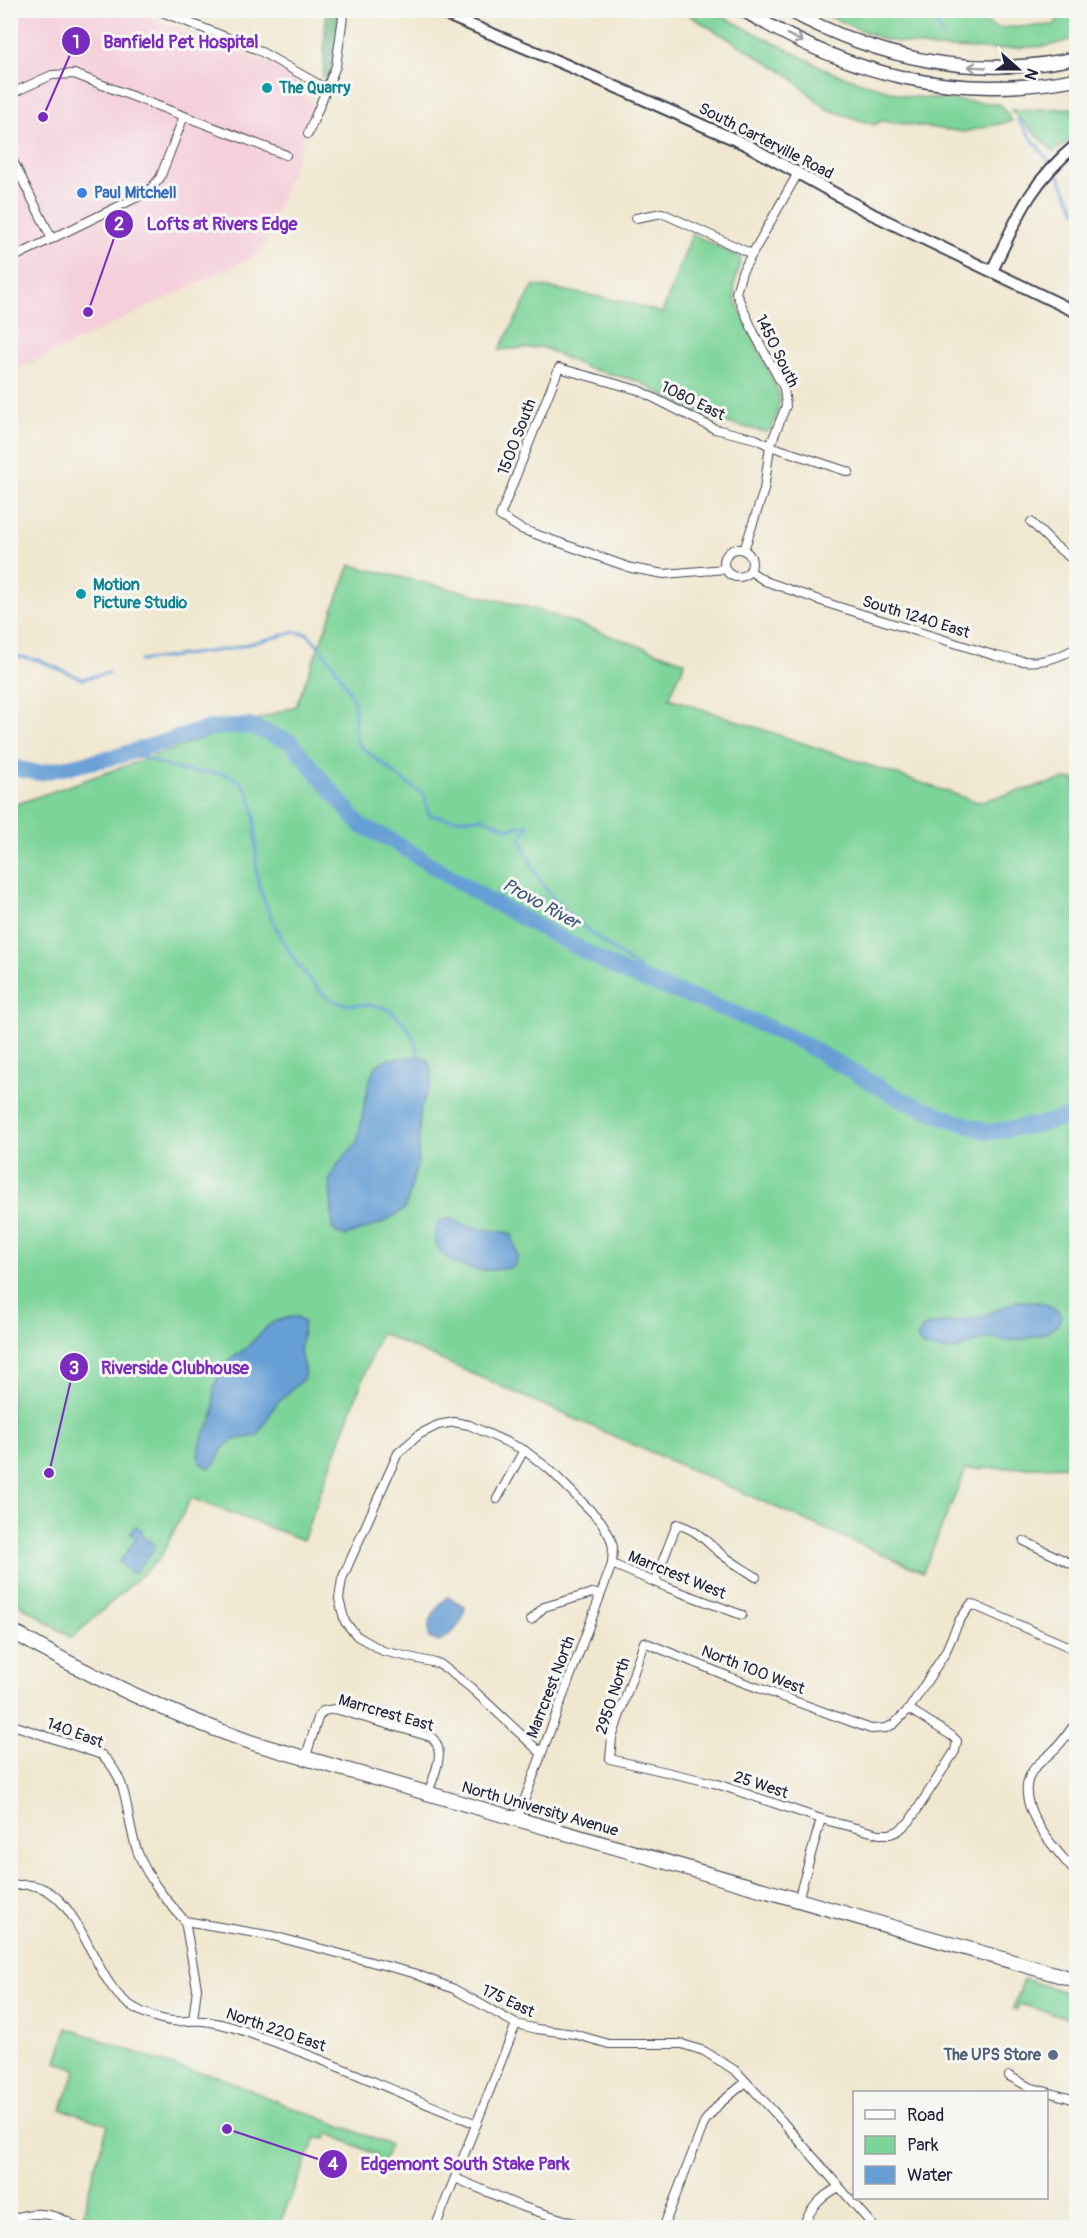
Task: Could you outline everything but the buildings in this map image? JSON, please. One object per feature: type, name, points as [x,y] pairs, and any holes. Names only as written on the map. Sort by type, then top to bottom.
[{"type":"highway","name":"North University Avenue","points":[[10,1630],[91,1675],[151,1703],[228,1734],[428,1795],[1077,1980]]},
{"type":"main road","points":[[743,10],[795,39],[840,59],[903,79],[936,85],[985,88],[1030,87],[1077,79]]},
{"type":"main road","points":[[788,10],[824,29],[864,45],[934,63],[999,68],[1077,57]]},
{"type":"street","points":[[157,10],[256,50],[327,89]]},
{"type":"street","points":[[308,134],[336,66],[344,10]]},
{"type":"street","name":"South Carterville Road","points":[[435,10],[699,123],[747,146],[872,214],[1077,312]]},
{"type":"street","points":[[10,94],[52,75],[69,73],[286,155]]},
{"type":"street","points":[[10,259],[148,192],[160,178],[184,116]]},
{"type":"street","points":[[992,271],[1022,207],[1043,177],[1059,159],[1077,145]]},
{"type":"street","points":[[10,155],[52,239]]},
{"type":"street","name":"1450 South","points":[[744,550],[764,490],[770,446],[786,406],[784,388],[754,333],[736,293],[742,272],[798,173]]},
{"type":"street","points":[[636,218],[662,213],[752,254]]},
{"type":"street","name":"1080 East","points":[[559,368],[638,390],[715,429],[756,439],[770,446],[849,472]]},
{"type":"street","name":"1500 South","points":[[559,368],[500,516],[521,529],[631,568],[664,574],[725,569]]},
{"type":"street","points":[[1032,522],[1053,544],[1077,562]]},
{"type":"street","points":[[738,549],[744,550],[751,558],[750,571],[738,578],[728,574],[725,569],[725,558],[738,549]]},
{"type":"street","name":"South 1240 East","points":[[750,571],[765,580],[833,605],[996,656],[1022,662],[1043,663],[1077,648]]},
{"type":"street","name":"Marrcrest West","points":[[541,1753],[470,1687],[440,1664],[383,1651],[357,1636],[345,1622],[339,1599],[342,1579],[398,1453],[420,1434],[438,1425],[454,1422],[469,1425],[524,1450],[549,1469],[601,1521],[613,1547],[612,1563],[666,1587],[742,1615]]},
{"type":"street","points":[[497,1499],[524,1450]]},
{"type":"street","points":[[655,1581],[677,1524],[690,1528],[708,1540],[719,1552],[756,1577]]},
{"type":"street","points":[[1024,1541],[1077,1566]]},
{"type":"street","name":"Marrcrest North","points":[[517,1820],[612,1563]]},
{"type":"street","points":[[531,1620],[544,1607],[592,1593],[600,1595]]},
{"type":"street","points":[[909,1708],[945,1653],[959,1621],[971,1604],[1077,1650]]},
{"type":"street","name":"North 100 West","points":[[645,1642],[742,1682],[871,1729],[886,1728],[899,1721],[909,1708]]},
{"type":"street","name":"2950 North","points":[[609,1759],[612,1738],[645,1642]]},
{"type":"street","name":"25 West","points":[[609,1759],[714,1783],[821,1819],[879,1834],[890,1834],[903,1829],[909,1822],[955,1751],[957,1741],[909,1708]]},
{"type":"street","name":"Marrcrest East","points":[[305,1759],[318,1718],[323,1711],[335,1709],[431,1737],[438,1742],[441,1752],[428,1795]]},
{"type":"street","name":"140 East","points":[[10,1725],[102,1755],[114,1766],[123,1784],[130,1830],[139,1855],[157,1888],[185,1922]]},
{"type":"street","points":[[1075,1728],[1054,1751],[1038,1763],[1031,1773],[1027,1796],[1031,1810],[1047,1840],[1077,1873]]},
{"type":"street","points":[[798,1900],[821,1819]]},
{"type":"street","name":"North 220 East","points":[[10,1887],[31,1886],[63,1902],[109,1985],[126,2003],[144,2012],[172,2021],[211,2022],[258,2036],[370,2079],[408,2097],[477,2124]]},
{"type":"street","points":[[185,1922],[197,1988],[193,2020]]},
{"type":"street","name":"175 East","points":[[185,1922],[273,1936],[413,1973],[454,1989],[516,2024],[574,2034],[609,2044],[682,2044],[704,2051],[736,2071],[875,2228]]},
{"type":"street","points":[[435,2228],[516,2024]]},
{"type":"street","points":[[1009,2076],[1029,2087],[1044,2091]]},
{"type":"street","points":[[663,2228],[705,2121],[719,2104],[746,2082]]},
{"type":"street","points":[[1048,2092],[1077,2100]]},
{"type":"street","points":[[455,2178],[520,2206],[590,2228]]},
{"type":"street","points":[[802,2228],[813,2206],[824,2195],[839,2187]]},
{"type":"street","points":[[10,2220],[29,2213],[44,2213],[62,2217],[78,2228]]},
{"type":"shaded area","points":[[11,11],[135,11],[287,71],[315,108],[261,253],[11,373]]},
{"type":"green space","points":[[326,11],[339,11],[339,16],[331,70],[329,75],[323,78]]},
{"type":"green space","points":[[682,11],[712,11],[833,73],[905,96],[1000,104],[1012,121],[964,132],[881,121],[874,125],[827,109],[787,74]]},
{"type":"green space","points":[[816,11],[969,11],[996,28],[1054,25],[1063,14],[1076,11],[1076,38],[1049,46],[996,49],[934,48],[882,39]]},
{"type":"green space","points":[[1076,108],[1076,136],[1054,152],[1011,110]]},
{"type":"green space","points":[[692,234],[741,258],[734,286],[735,299],[780,396],[776,418],[771,429],[765,432],[706,418],[638,381],[587,368],[542,347],[499,350],[534,285],[626,302],[662,313]]},
{"type":"green space","points":[[350,565],[535,609],[685,662],[669,698],[978,802],[1066,779],[1076,780],[1076,1169],[1074,1176],[1076,1180],[1076,1466],[966,1469],[923,1572],[380,1333],[303,1540],[191,1498],[160,1558],[72,1638],[11,1599],[11,806],[296,706]]},
{"type":"green space","points":[[1024,1979],[1076,1995],[1076,2020],[1019,2004],[1017,2010],[1013,2009]]},
{"type":"green space","points":[[67,2028],[182,2069],[218,2076],[390,2145],[382,2165],[374,2161],[376,2155],[328,2133],[326,2139],[316,2138],[278,2227],[110,2227],[83,2216],[94,2169],[108,2125],[61,2109],[77,2069],[57,2062]]},
{"type":"water","points":[[421,1056],[427,1059],[432,1071],[431,1083],[420,1110],[418,1162],[405,1209],[380,1224],[345,1236],[338,1234],[332,1228],[329,1181],[337,1165],[357,1143],[369,1082],[375,1068],[381,1062],[389,1059]]},
{"type":"water","points":[[449,1219],[475,1228],[512,1235],[518,1257],[513,1267],[479,1270],[460,1265],[443,1254],[435,1240],[435,1231],[440,1221]]},
{"type":"water","points":[[1018,1301],[1047,1304],[1061,1315],[1059,1322],[1040,1335],[1007,1341],[989,1338],[950,1350],[922,1346],[917,1338],[922,1329],[929,1325],[977,1318]]},
{"type":"water","points":[[291,1317],[298,1317],[304,1323],[300,1351],[305,1373],[303,1379],[276,1404],[258,1435],[229,1442],[209,1468],[201,1463],[198,1457],[203,1435],[211,1422],[214,1411],[214,1387],[225,1363],[245,1349],[269,1325]]},
{"type":"water","points":[[136,1526],[143,1531],[141,1535],[156,1546],[134,1574],[119,1562],[137,1538],[130,1533]]},
{"type":"water","points":[[447,1597],[465,1606],[464,1612],[457,1627],[439,1642],[429,1638],[429,1626],[436,1611]]},
{"type":"waterway","points":[[928,10],[944,36]]},
{"type":"waterway","points":[[1018,120],[1051,164]]},
{"type":"waterway","points":[[1055,169],[1076,210]]},
{"type":"waterway","points":[[140,661],[229,649],[295,632],[308,634],[347,687],[354,704],[356,736],[359,745],[405,782],[424,794],[429,815],[452,819],[483,818],[510,829],[527,824],[528,827],[521,838],[534,871],[545,888],[571,916],[661,987]]},
{"type":"waterway","points":[[10,655],[38,660],[82,679],[108,673]]},
{"type":"waterway","name":"Provo River","points":[[10,767],[39,773],[115,757],[210,728],[249,726],[291,742],[360,825],[389,839],[485,898],[627,974],[727,1010],[797,1040],[898,1098],[989,1132],[1036,1125],[1076,1115]]},
{"type":"waterway","points":[[128,752],[180,770],[228,776],[244,786],[254,811],[257,870],[261,892],[270,916],[296,962],[328,998],[344,1004],[382,1007],[396,1015],[411,1034],[418,1057]]},
{"type":"place","name":"The Quarry","points":[[267,88]]},
{"type":"place","name":"Banfield Pet Hospital","points":[[43,117]]},
{"type":"place","name":"Paul Mitchell","points":[[82,193]]},
{"type":"place","name":"Lofts at Rivers Edge","points":[[88,312]]},
{"type":"place","name":"Motion Picture Studio","points":[[81,594]]},
{"type":"place","name":"Riverside Clubhouse","points":[[49,1473]]},
{"type":"place","name":"The UPS Store","points":[[1053,2055]]},
{"type":"place","name":"Edgemont South Stake Park","points":[[227,2129]]}]
